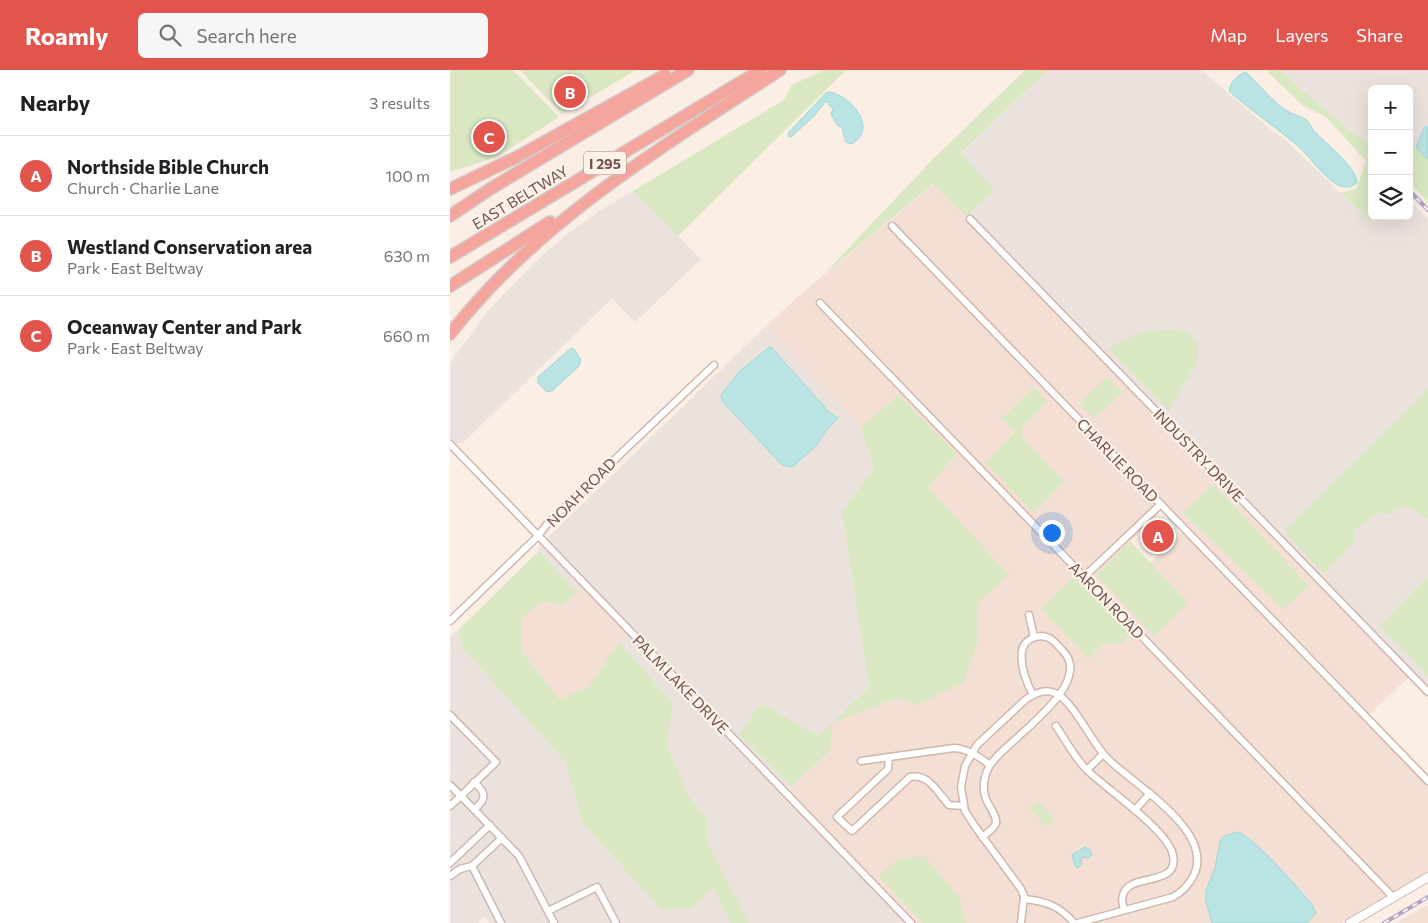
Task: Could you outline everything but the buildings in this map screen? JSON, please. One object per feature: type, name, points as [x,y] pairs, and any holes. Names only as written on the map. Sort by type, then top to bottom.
[{"type":"highway","points":[[450,189],[509,161],[674,70]]},
{"type":"highway","name":"EAST BELTWAY","points":[[450,216],[490,189],[688,70]]},
{"type":"highway","name":"EAST BELTWAY","points":[[450,257],[761,70]]},
{"type":"highway","points":[[450,286],[780,70]]},
{"type":"highway","points":[[450,334],[505,272],[539,239],[571,212],[626,172]]},
{"type":"highway","points":[[450,211],[490,189]]},
{"type":"street","name":"INDUSTRY DRIVE","points":[[970,219],[1428,692]]},
{"type":"street","name":"CHARLIE ROAD","points":[[892,226],[1428,781]]},
{"type":"street","name":"AARON ROAD","points":[[820,303],[1393,897]]},
{"type":"street","name":"NOAH ROAD","points":[[450,620],[538,536],[547,524],[714,365]]},
{"type":"street","name":"PALM LAKE DRIVE","points":[[450,444],[912,923]]},
{"type":"street","points":[[1084,577],[1161,504]]},
{"type":"street","points":[[1029,615],[1034,637]]},
{"type":"street","points":[[982,837],[995,826],[996,822],[984,793],[985,777],[990,765],[1054,703],[1068,678],[1070,662],[1066,654],[1053,640],[1042,636],[1034,637],[1025,643],[1022,653],[1024,674],[1033,694]]},
{"type":"street","points":[[1021,923],[1024,899],[1021,889],[970,818],[964,806],[961,777],[971,752],[977,745],[1033,694],[1047,691],[1059,695],[1067,702],[1103,754],[1175,816],[1196,850],[1197,865],[1188,885],[1173,897],[1078,923]]},
{"type":"street","points":[[450,714],[496,762],[450,806]]},
{"type":"street","points":[[1056,726],[1087,770],[1135,810],[1170,845],[1174,861],[1172,866],[1166,874],[1134,884],[1126,889],[1122,897],[1124,910]]},
{"type":"street","points":[[861,761],[954,748],[971,752],[990,765]]},
{"type":"street","points":[[1087,770],[1103,754]]},
{"type":"street","points":[[890,757],[888,769],[838,817],[852,831],[910,777],[923,777],[929,781],[950,805],[964,806]]},
{"type":"street","points":[[474,782],[482,790],[484,797],[481,803],[474,809]]},
{"type":"street","points":[[450,785],[519,856],[554,923]]},
{"type":"street","points":[[1135,810],[1150,794]]},
{"type":"street","points":[[450,863],[490,825]]},
{"type":"street","points":[[450,876],[460,869],[472,866],[502,838]]},
{"type":"street","points":[[472,866],[501,923]]},
{"type":"street","points":[[1350,923],[1428,877]]},
{"type":"street","points":[[548,911],[597,887],[616,923]]},
{"type":"street","points":[[1024,899],[1040,900],[1061,909],[1074,923]]},
{"type":"shaded area","points":[[1048,70],[1201,70],[1289,143],[1369,221],[1413,220],[1413,204],[1428,219],[1428,389],[1284,531],[1354,531],[1379,512],[1391,515],[1406,505],[1426,519],[1428,518],[1428,576],[1379,626],[1428,676],[1428,697],[966,217],[993,190],[961,154]],"holes":[[[1183,329],[1109,349],[1143,331]]]},
{"type":"shaded area","points":[[1282,70],[1428,70],[1428,126],[1424,128],[1416,147],[1413,148],[1413,85],[1368,85],[1368,145],[1302,90]]},
{"type":"shaded area","points":[[934,184],[1409,677],[1368,715],[1428,777],[1428,873],[1342,923],[906,923],[783,795],[830,751],[833,723],[897,698],[977,645],[977,604],[1008,575],[928,487],[957,454],[899,395],[861,427],[766,326],[801,294]],"holes":[[[1047,402],[1024,425],[1021,436],[1064,481],[986,463],[1014,431]],[[1163,509],[1184,531],[1151,562],[1096,575]],[[1073,576],[1132,635],[1124,643],[1104,643],[1089,658],[1041,609]]]},
{"type":"shaded area","points":[[633,191],[701,259],[635,322],[612,298],[464,442],[450,446],[450,363],[489,310],[536,261],[566,235],[598,212]]},
{"type":"shaded area","points":[[766,326],[861,427],[874,468],[842,513],[869,687],[818,736],[761,703],[740,734],[791,787],[783,795],[906,923],[749,923],[707,841],[707,818],[688,795],[667,747],[673,703],[619,642],[628,634],[583,587],[577,592],[536,549]]},
{"type":"shaded area","points":[[583,587],[628,634],[619,642],[589,687],[559,699],[521,651],[521,619],[541,601],[563,605]]},
{"type":"shaded area","points":[[459,629],[462,648],[566,763],[582,822],[661,910],[692,908],[713,888],[731,923],[489,923],[485,916],[478,923],[450,923],[450,637]]},
{"type":"shaded area","points":[[1428,905],[1428,923],[1396,923]]},
{"type":"green space","points":[[450,70],[513,70],[559,117],[497,157],[450,172]]},
{"type":"green space","points":[[520,70],[636,70],[562,114]]},
{"type":"green space","points":[[824,70],[846,70],[678,236],[633,191],[784,100],[792,85]]},
{"type":"green space","points":[[1025,70],[1048,70],[961,153],[994,190],[966,217],[933,184],[824,274],[932,160]]},
{"type":"green space","points":[[1266,70],[1282,70],[1302,90],[1368,145],[1368,220],[1341,193],[1357,188],[1366,161],[1326,117],[1303,106]]},
{"type":"green space","points":[[1416,147],[1428,160],[1428,202],[1413,186],[1413,148]]},
{"type":"green space","points":[[1183,329],[1197,341],[1197,362],[1169,411],[1108,348],[1143,331]]},
{"type":"green space","points":[[1107,377],[1123,392],[1094,419],[1079,404]]},
{"type":"green space","points":[[1034,387],[1047,402],[1024,425],[1021,436],[1064,481],[1034,513],[985,463],[1014,432],[1002,418]]},
{"type":"green space","points":[[1428,389],[1428,518],[1426,519],[1406,505],[1391,515],[1379,512],[1354,531],[1355,541],[1324,574],[1284,531]]},
{"type":"green space","points":[[899,395],[957,454],[928,487],[1009,575],[977,604],[977,645],[963,683],[918,705],[897,698],[833,723],[830,751],[791,787],[739,734],[761,703],[818,736],[869,687],[842,512],[874,468],[861,427]]},
{"type":"green space","points":[[1213,484],[1309,586],[1283,609],[1183,513]]},
{"type":"green space","points":[[1130,541],[1188,603],[1154,636],[1096,575]]},
{"type":"green space","points":[[539,551],[577,592],[563,605],[541,601],[521,619],[521,651],[559,699],[589,687],[619,642],[673,703],[667,747],[688,795],[707,818],[707,841],[749,923],[731,923],[713,888],[692,908],[661,910],[582,822],[566,763],[462,648],[459,629]]},
{"type":"green space","points":[[1074,576],[1132,635],[1124,643],[1104,643],[1089,659],[1041,609]]},
{"type":"green space","points":[[1428,576],[1428,676],[1379,626]]},
{"type":"green space","points":[[1038,801],[1054,819],[1046,827],[1030,808]]},
{"type":"green space","points":[[924,856],[960,898],[965,923],[923,923],[878,876],[900,858]]},
{"type":"water","points":[[1246,72],[1278,104],[1308,122],[1313,130],[1346,162],[1356,177],[1357,183],[1350,187],[1345,187],[1331,181],[1298,146],[1229,91],[1235,79]]},
{"type":"water","points":[[827,92],[844,98],[858,112],[863,130],[859,137],[851,144],[846,142],[842,128],[837,125],[831,114],[833,109],[826,101],[814,116],[791,137],[788,136],[789,132]]},
{"type":"water","points":[[1428,126],[1428,160],[1416,147],[1424,128]]},
{"type":"water","points":[[769,347],[772,348],[829,412],[838,418],[825,432],[816,446],[792,467],[782,465],[722,401],[721,395],[740,371]]},
{"type":"water","points":[[571,348],[574,349],[581,360],[579,366],[552,391],[547,392],[538,383],[538,377]]},
{"type":"water","points":[[1237,832],[1245,836],[1264,852],[1311,903],[1316,913],[1307,923],[1212,923],[1206,902],[1206,890],[1215,868],[1220,841],[1223,837]]},
{"type":"water","points":[[1085,847],[1090,850],[1092,855],[1089,858],[1081,858],[1082,864],[1078,868],[1075,866],[1072,855]]},
{"type":"railway","points":[[1413,194],[1428,210]]},
{"type":"railway","points":[[1384,923],[1428,897]]},
{"type":"place","name":"Westland Conservation area","points":[[570,92]]},
{"type":"place","name":"Oceanway Center and Park","points":[[489,137]]},
{"type":"place","name":"Northside Bible Church","points":[[1158,536]]}]
